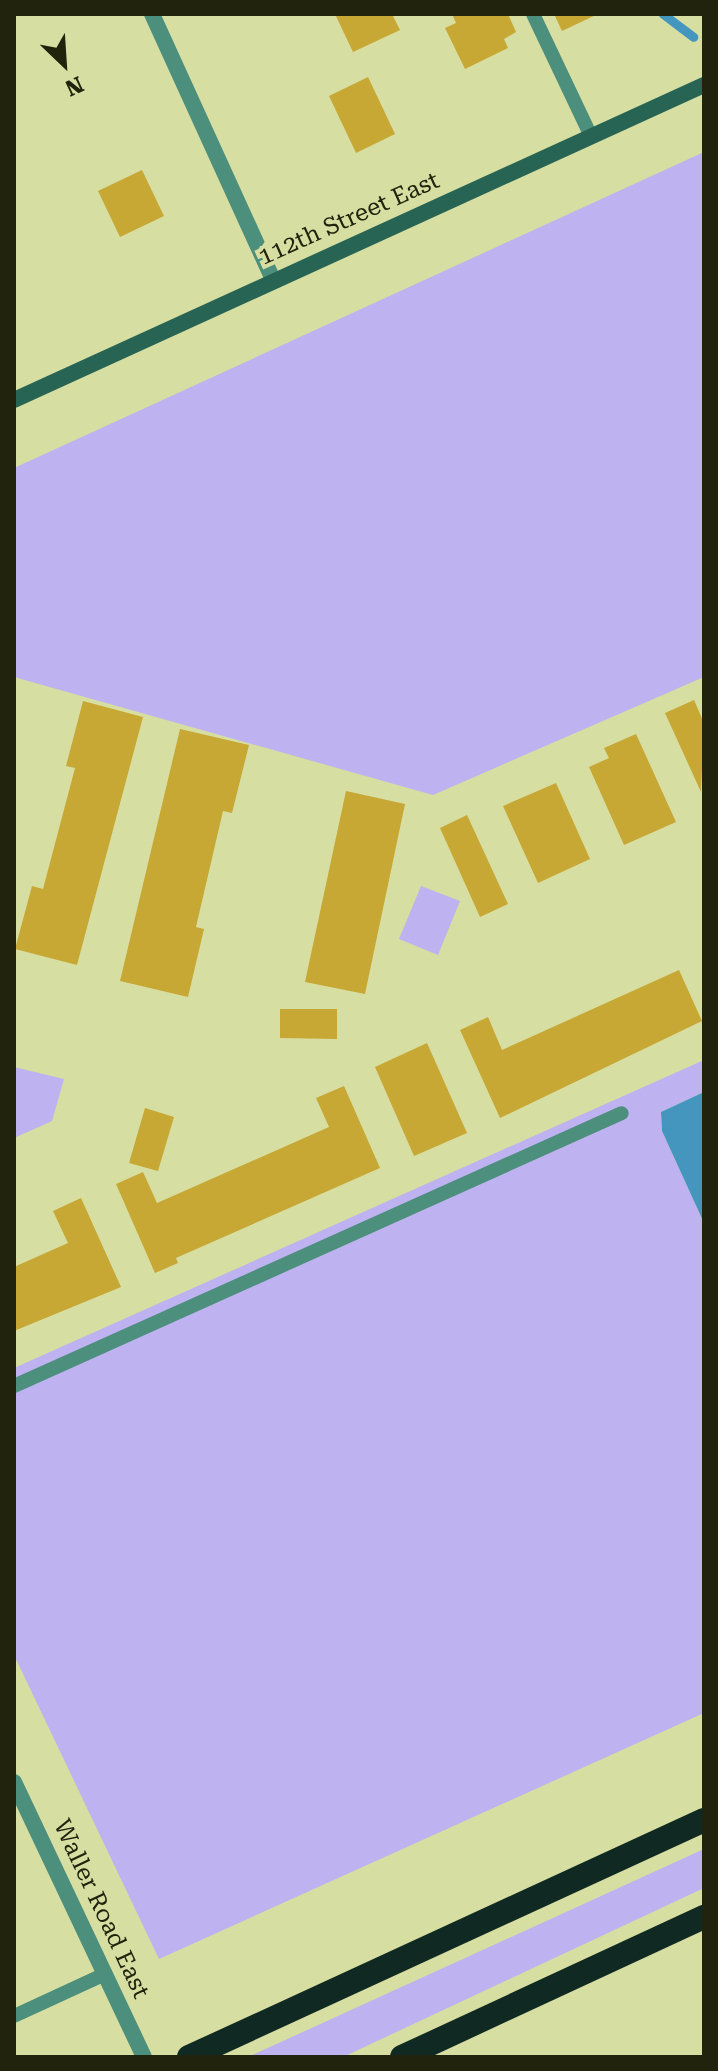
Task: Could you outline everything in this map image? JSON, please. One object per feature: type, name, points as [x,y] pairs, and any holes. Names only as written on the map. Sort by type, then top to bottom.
[{"type":"highway","points":[[189,2057],[704,1820]]},
{"type":"highway","points":[[402,2057],[704,1917]]},
{"type":"main road","name":"112th Street East","points":[[14,400],[704,85]]},
{"type":"street","points":[[152,14],[273,280]]},
{"type":"street","name":"Waller Road East","points":[[14,1782],[144,2057]]},
{"type":"lane","points":[[533,14],[591,136]]},
{"type":"lane","points":[[14,1386],[622,1113]]},
{"type":"lane","points":[[14,2016],[105,1974]]},
{"type":"shaded area","points":[[704,152],[704,677],[433,795],[14,677],[14,468]]},
{"type":"shaded area","points":[[421,886],[460,901],[438,955],[399,939]]},
{"type":"shaded area","points":[[704,1060],[704,1092],[661,1112],[662,1131],[704,1223],[704,1713],[159,1959],[14,1655],[14,1368]]},
{"type":"shaded area","points":[[14,1067],[64,1079],[52,1121],[14,1138]]},
{"type":"shaded area","points":[[704,1849],[704,1888],[343,2057],[248,2057]]},
{"type":"water","points":[[704,1092],[704,1223],[662,1131],[661,1112]]},
{"type":"building","points":[[335,14],[392,14],[400,30],[353,52]]},
{"type":"building","points":[[452,14],[508,14],[516,32],[504,39],[508,48],[465,69],[445,28],[456,23]]},
{"type":"building","points":[[554,14],[598,14],[562,31]]},
{"type":"building","points":[[368,77],[395,134],[356,153],[329,96]]},
{"type":"building","points":[[142,170],[164,216],[120,237],[98,191]]},
{"type":"building","points":[[694,700],[704,723],[701,792],[665,713]]},
{"type":"building","points":[[83,701],[143,717],[77,965],[15,949],[32,886],[43,889],[75,768],[66,766]]},
{"type":"building","points":[[180,729],[249,745],[232,813],[223,811],[196,927],[204,929],[188,997],[120,981]]},
{"type":"building","points":[[636,734],[676,822],[624,845],[589,767],[609,758],[604,748]]},
{"type":"building","points":[[556,783],[590,859],[538,883],[503,806]]},
{"type":"building","points":[[346,791],[405,804],[365,994],[305,982]]},
{"type":"building","points":[[467,815],[508,904],[480,917],[440,828]]},
{"type":"building","points":[[679,970],[702,1021],[500,1118],[460,1030],[488,1017],[502,1050]]},
{"type":"building","points":[[280,1009],[337,1009],[337,1039],[280,1038]]},
{"type":"building","points":[[427,1043],[467,1133],[414,1156],[375,1067]]},
{"type":"building","points":[[344,1086],[380,1168],[176,1258],[178,1263],[155,1273],[116,1184],[143,1172],[157,1203],[329,1127],[316,1098]]},
{"type":"building","points":[[145,1108],[174,1117],[158,1171],[129,1163]]},
{"type":"building","points":[[81,1198],[121,1287],[14,1331],[14,1267],[68,1243],[53,1211]]},
{"type":"waterway","points":[[663,14],[693,37]]}]
